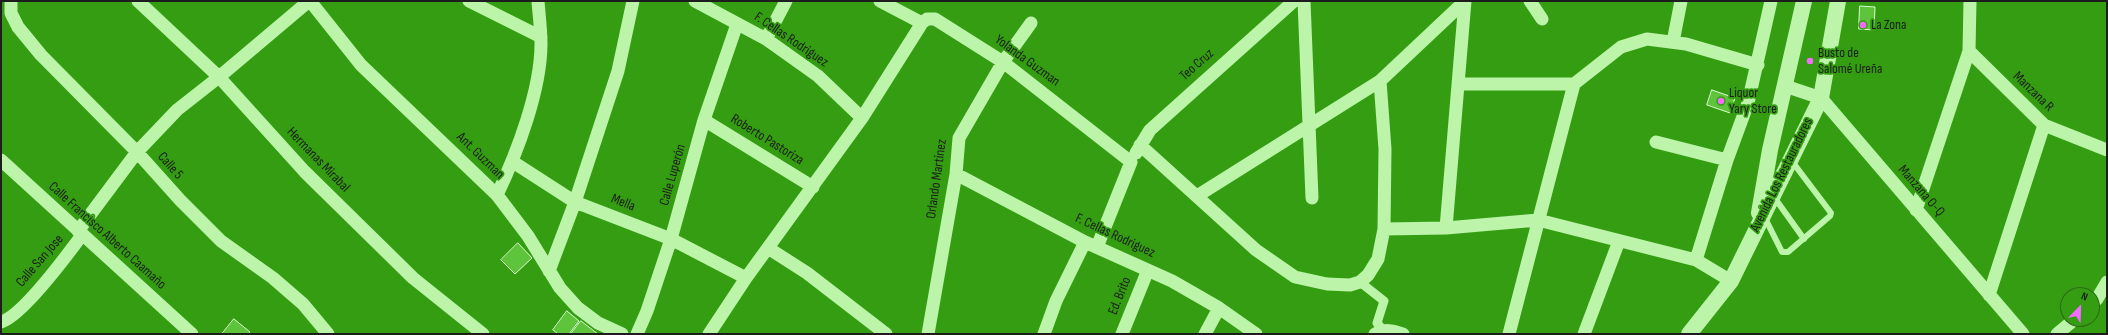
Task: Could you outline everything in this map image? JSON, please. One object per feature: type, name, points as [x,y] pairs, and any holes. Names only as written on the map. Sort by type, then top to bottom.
[{"type":"street","name":"Calle 5","points":[[10,1],[11,13],[18,27],[29,42],[88,104],[137,152],[180,200],[221,241],[273,278],[303,304],[328,334]]},
{"type":"street","name":"Hermanas Mirabal","points":[[138,1],[219,77],[305,172],[413,278],[483,334]]},
{"type":"street","name":"Calle San Jose","points":[[2,320],[43,285],[137,152],[177,110],[310,1]]},
{"type":"street","name":"Ant. Guzman","points":[[310,1],[362,65],[498,195],[528,236],[560,288],[578,308],[598,323],[622,334]]},
{"type":"street","points":[[469,1],[540,37]]},
{"type":"street","points":[[498,195],[513,162],[534,89],[540,37],[538,1]]},
{"type":"street","points":[[549,271],[575,202],[618,71],[633,1]]},
{"type":"street","name":"F. Cellas Rodriguez","points":[[695,1],[766,39],[818,76],[862,118]]},
{"type":"street","points":[[766,39],[786,1]]},
{"type":"street","points":[[709,334],[746,278],[862,118],[922,24],[880,1]]},
{"type":"street","name":"Teo Cruz","points":[[1131,162],[1150,130],[1294,1]]},
{"type":"street","points":[[1304,1],[1312,198]]},
{"type":"street","points":[[1197,196],[1380,81],[1465,1]]},
{"type":"street","points":[[1446,228],[1465,1]]},
{"type":"street","points":[[1530,1],[1542,19]]},
{"type":"street","points":[[1673,42],[1681,1]]},
{"type":"street","points":[[1696,260],[1727,160],[1748,103],[1758,65],[1771,1]]},
{"type":"street","points":[[1756,230],[1770,150],[1804,1]]},
{"type":"street","name":"Avenida Los Restauradores","points":[[1689,334],[1731,281],[1821,98],[1838,1]]},
{"type":"street","points":[[1916,210],[1969,52],[1970,1]]},
{"type":"street","name":"Yolanda Guzman","points":[[922,24],[927,19],[935,18],[1003,62],[1131,162]]},
{"type":"street","name":"Orlando Martinez","points":[[928,334],[956,174],[958,143],[961,132],[1003,62],[1031,23]]},
{"type":"street","name":"Calle Luperón","points":[[637,334],[647,311],[671,239],[704,120],[737,24]]},
{"type":"street","points":[[1509,334],[1574,84],[1621,47],[1647,39],[1686,44],[1758,65]]},
{"type":"street","name":"Manzana R","points":[[1969,52],[2044,125],[2107,150]]},
{"type":"street","points":[[1140,146],[1256,250],[1295,277],[1327,284],[1350,285],[1360,282],[1368,274],[1378,259],[1384,228],[1385,149],[1380,81]]},
{"type":"street","points":[[1459,84],[1574,84]]},
{"type":"street","points":[[1785,86],[1821,98]]},
{"type":"street","name":"Manzana O-Q","points":[[1821,98],[2023,334]]},
{"type":"street","name":"Roberto Pastoriza","points":[[704,120],[813,187]]},
{"type":"street","points":[[1989,294],[2044,125]]},
{"type":"street","points":[[1656,142],[1727,160]]},
{"type":"street","name":"Calle Francisco Alberto Caamaño","points":[[1,160],[192,334]]},
{"type":"street","name":"Mella","points":[[513,162],[575,202],[671,239],[746,278]]},
{"type":"street","points":[[1097,247],[1131,162]]},
{"type":"street","name":"F. Cellas Rodriguez","points":[[956,174],[1085,242],[1172,281],[1219,308],[1256,334]]},
{"type":"street","points":[[1384,228],[1446,228],[1538,220],[1696,260],[1731,281]]},
{"type":"street","points":[[1584,334],[1619,241]]},
{"type":"street","points":[[1044,334],[1056,301],[1085,242]]},
{"type":"street","points":[[768,248],[807,273],[886,334]]},
{"type":"street","name":"Ed. Brito","points":[[1122,334],[1148,270]]},
{"type":"street","points":[[1360,282],[1384,301],[1377,323],[1379,332],[1394,331],[1403,334]]},
{"type":"street","points":[[2100,294],[2107,282]]},
{"type":"street","points":[[1205,334],[1219,308]]},
{"type":"street","points":[[2056,334],[2065,327]]},
{"type":"lane","points":[[1763,215],[1782,252],[1788,252],[1830,216],[1831,213],[1790,160]]},
{"type":"lane","points":[[1773,195],[1804,239]]},
{"type":"building","points":[[1860,6],[1875,7],[1874,30],[1859,29]]},
{"type":"building","name":"Liquor Yary Store","points":[[1712,90],[1735,98],[1730,113],[1707,105]]},
{"type":"building","points":[[518,243],[532,258],[515,274],[501,260]]},
{"type":"building","points":[[567,311],[579,321],[569,334],[558,334],[553,330]]},
{"type":"building","points":[[234,319],[250,332],[248,334],[222,334]]},
{"type":"building","points":[[581,321],[598,334],[571,334]]},
{"type":"place","name":"La Zona","points":[[1863,25]]},
{"type":"place","name":"Busto de Salomé Ureña","points":[[1810,61]]},
{"type":"place","name":"Liquor Yary Store","points":[[1721,101]]}]
